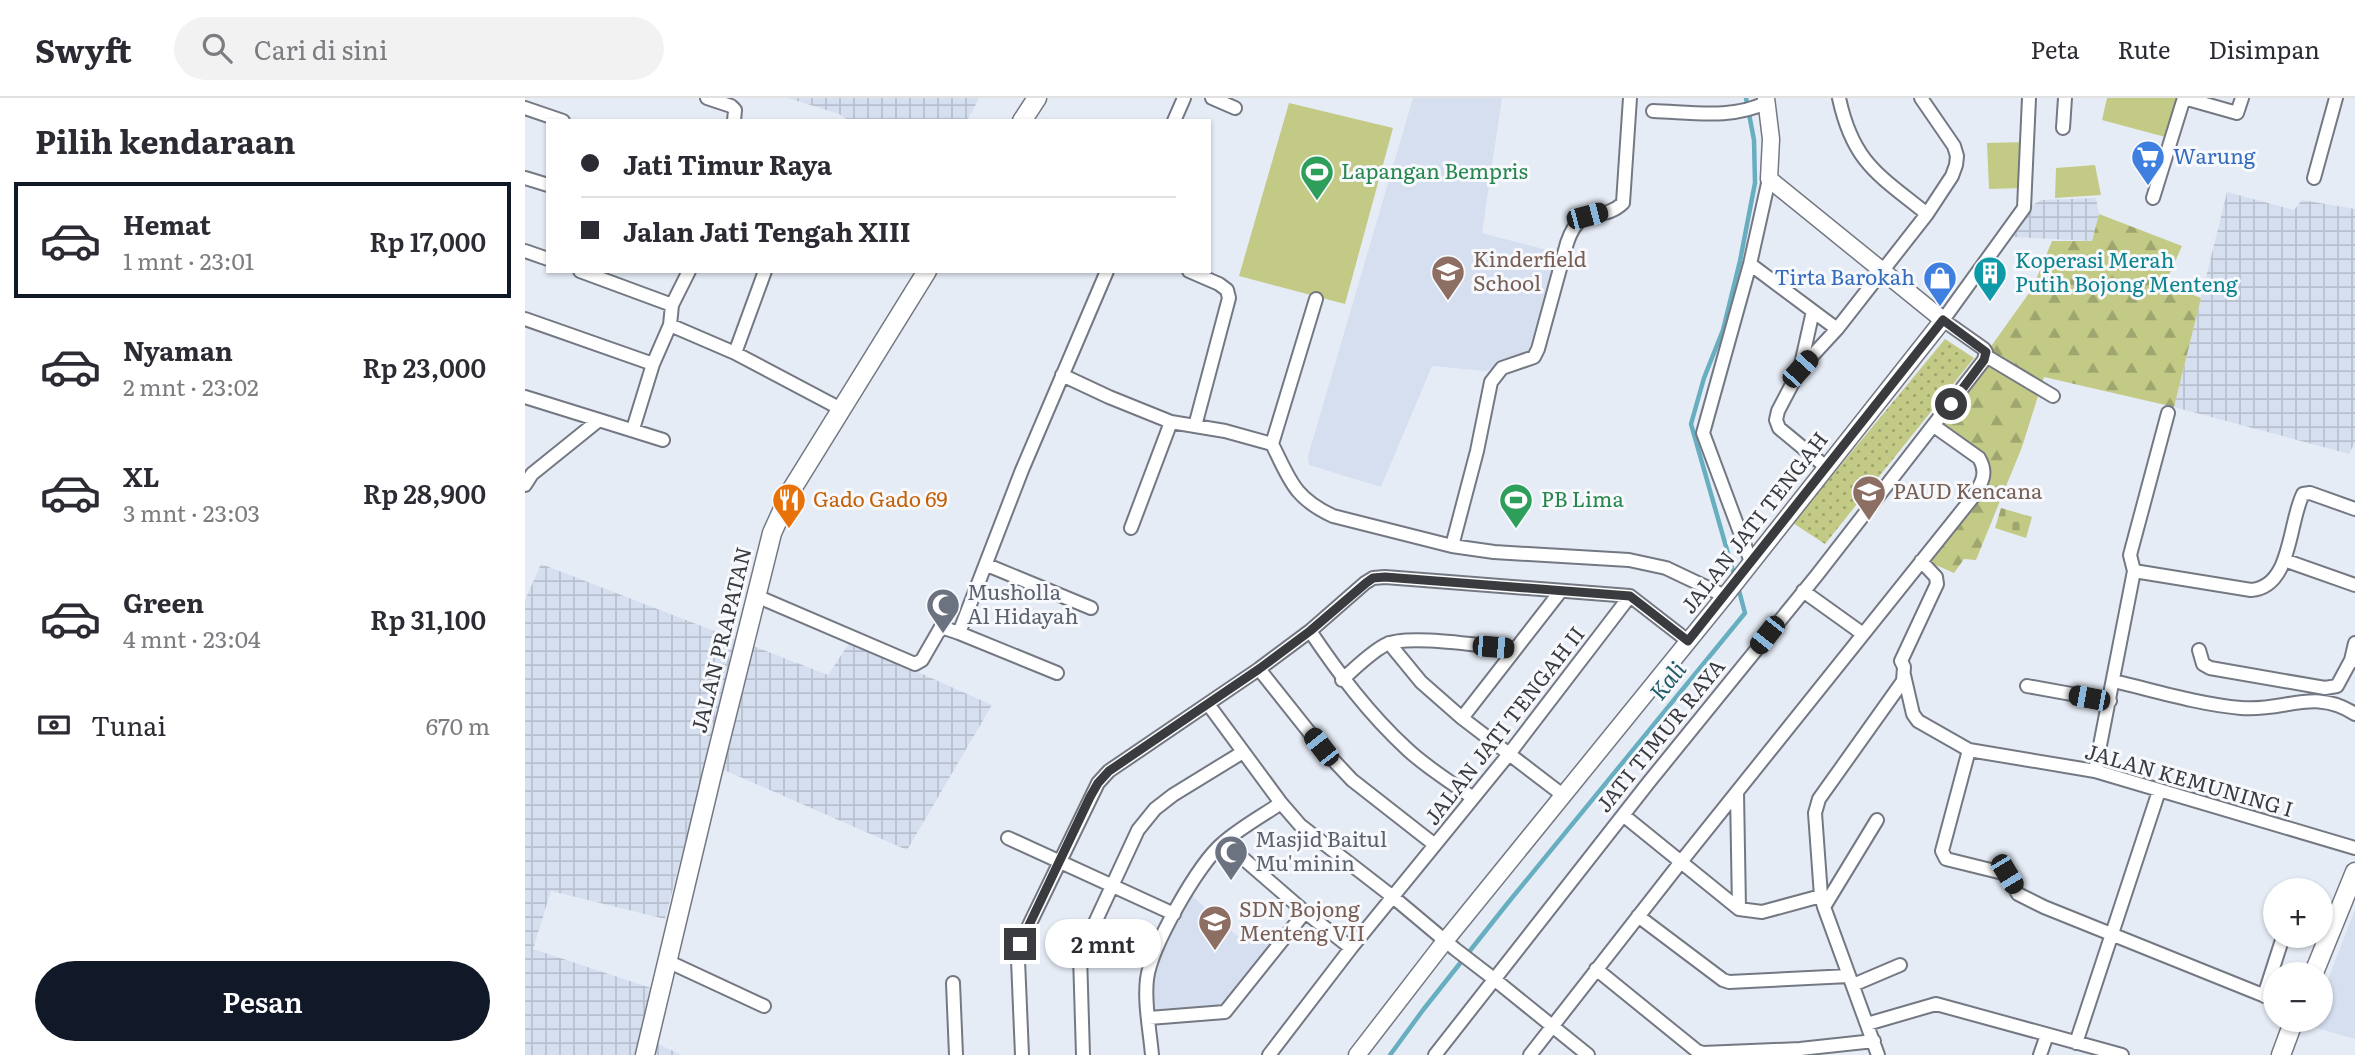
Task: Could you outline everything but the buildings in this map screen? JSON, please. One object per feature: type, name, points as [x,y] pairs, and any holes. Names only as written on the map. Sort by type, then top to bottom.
[{"type":"main road","points":[[1023,119],[1037,98]]},
{"type":"main road","name":"JALAN PRAPATAN","points":[[645,1055],[772,533],[783,505],[926,273]]},
{"type":"main road","points":[[2318,962],[2355,872]]},
{"type":"main road","points":[[2281,1055],[2290,1032]]},
{"type":"street","points":[[706,98],[731,106],[735,110],[734,119]]},
{"type":"street","points":[[1175,119],[1184,98]]},
{"type":"street","points":[[1212,98],[1235,108]]},
{"type":"street","points":[[1452,546],[1477,451],[1491,382],[1501,368],[1527,360],[1534,356],[1538,349],[1567,243],[1579,220],[1618,208],[1623,203],[1630,98]]},
{"type":"street","points":[[1839,98],[1849,133],[1865,162],[1927,214]]},
{"type":"street","points":[[1800,369],[1837,329],[1927,214],[1952,176],[1957,156],[1954,146],[1921,98]]},
{"type":"street","points":[[1943,320],[2024,208],[2029,98]]},
{"type":"street","points":[[2063,128],[2065,98]]},
{"type":"street","points":[[2153,198],[2184,98],[2237,113],[2242,98]]},
{"type":"street","points":[[2314,178],[2336,98]]},
{"type":"street","points":[[1653,111],[1758,105],[1771,139],[1769,179],[1750,264],[1703,433],[1751,562]]},
{"type":"street","points":[[525,108],[556,119]]},
{"type":"street","points":[[525,177],[546,184]]},
{"type":"street","points":[[1769,179],[1943,320],[1984,349],[1986,356],[2053,396]]},
{"type":"street","points":[[525,251],[546,258]]},
{"type":"street","points":[[1750,264],[1837,329]]},
{"type":"street","points":[[585,273],[672,305]]},
{"type":"street","points":[[633,429],[653,364],[670,325],[672,305],[688,273]]},
{"type":"street","points":[[735,353],[764,273]]},
{"type":"street","points":[[959,633],[1022,470],[1106,273]]},
{"type":"street","points":[[1194,273],[1219,284],[1227,290],[1229,298],[1195,426]]},
{"type":"street","points":[[1316,299],[1272,444],[1293,486],[1301,497],[1317,509],[1333,516],[1452,546],[1493,552],[1629,560],[1732,586]]},
{"type":"street","points":[[1813,311],[1800,369],[1776,420],[1779,428],[1826,467]]},
{"type":"street","points":[[525,319],[653,364]]},
{"type":"street","name":"JALAN JATI TENGAH","points":[[1357,1055],[1450,945],[1563,796],[1943,320]]},
{"type":"street","points":[[670,325],[735,353],[841,409]]},
{"type":"street","name":"JATI TIMUR RAYA","points":[[1435,1055],[1489,975],[1623,815],[1803,591],[1986,356]]},
{"type":"street","points":[[1062,375],[1171,422],[1225,431],[1272,444]]},
{"type":"street","points":[[525,397],[663,440]]},
{"type":"street","points":[[2095,771],[2134,571],[2130,555],[2168,413]]},
{"type":"street","points":[[527,477],[599,420]]},
{"type":"street","points":[[1131,528],[1171,422]]},
{"type":"street","points":[[1530,1055],[1982,483],[1984,474],[1979,458],[1934,426]]},
{"type":"street","points":[[2134,571],[2251,590],[2267,586],[2275,579],[2284,560],[2303,494],[2310,493],[2355,509]]},
{"type":"street","points":[[2284,560],[2355,585]]},
{"type":"street","points":[[1878,1055],[1822,902],[1816,806],[1900,687],[1904,675],[1901,662],[1937,584],[1936,577],[1921,561]]},
{"type":"street","points":[[987,565],[1091,608]]},
{"type":"street","points":[[1022,1055],[1019,951],[1098,783],[1109,771],[1310,631],[1373,578],[1630,596],[1688,641]]},
{"type":"street","points":[[1803,591],[1863,634]]},
{"type":"street","points":[[1462,718],[1560,592]]},
{"type":"street","points":[[756,596],[915,664],[922,660],[941,627],[1057,673]]},
{"type":"street","name":"JALAN JATI TENGAH II","points":[[1269,1055],[1351,948],[1509,754],[1630,596]]},
{"type":"street","points":[[1310,631],[1342,680],[1368,710],[1408,750],[1473,798]]},
{"type":"street","points":[[1342,680],[1389,643],[1427,641],[1515,649]]},
{"type":"street","points":[[1389,643],[1422,682],[1462,718],[1563,796]]},
{"type":"street","points":[[2199,650],[2203,664],[2210,668],[2325,688],[2337,686],[2353,660],[2355,643]]},
{"type":"street","points":[[1259,669],[1321,747],[1352,780],[1435,845]]},
{"type":"street","name":"JALAN KEMUNING I","points":[[1904,675],[1913,714],[1918,722],[1969,750],[2095,771],[2355,848]]},
{"type":"street","points":[[2114,681],[2238,708],[2254,709],[2322,700],[2334,702],[2355,714]]},
{"type":"street","points":[[2027,686],[2110,701]]},
{"type":"street","points":[[1208,704],[1281,803],[1310,834],[1393,897],[1588,1055]]},
{"type":"street","points":[[1969,750],[1942,851],[1943,857],[1950,862],[2007,874],[2018,894],[2263,996]]},
{"type":"street","points":[[1083,1055],[1080,955],[1145,818],[1173,795],[1243,752]]},
{"type":"street","points":[[2076,1043],[2159,791]]},
{"type":"street","points":[[1737,792],[1739,909]]},
{"type":"street","points":[[1152,1055],[1147,978],[1174,914],[1202,866],[1224,842],[1281,803]]},
{"type":"street","points":[[1623,815],[1739,909],[1762,912],[1822,902],[1877,820]]},
{"type":"street","points":[[1008,838],[1174,914]]},
{"type":"street","points":[[1224,842],[1351,948]]},
{"type":"street","points":[[1149,1018],[1225,1012],[1305,912]]},
{"type":"street","points":[[1638,916],[1729,982],[1851,980],[1900,965]]},
{"type":"street","points":[[667,961],[764,1006]]},
{"type":"street","points":[[1596,969],[1697,1051],[1703,1053],[1800,1049],[1874,1041]]},
{"type":"street","points":[[953,983],[956,1055]]},
{"type":"street","points":[[1867,1024],[1936,1004],[2122,1055]]},
{"type":"street","points":[[2040,1055],[2047,1035]]},
{"type":"shaded area","points":[[788,98],[979,98],[968,119],[846,119],[839,114]]},
{"type":"shaded area","name":"Kinderfield School","points":[[1413,98],[1502,98],[1482,233],[1559,253],[1528,352],[1486,371],[1432,366],[1381,487],[1309,465],[1308,456]]},
{"type":"shaded area","points":[[2227,192],[2294,210],[2302,200],[2355,209],[2355,442],[2349,454],[2174,407]]},
{"type":"shaded area","points":[[2096,198],[2099,214],[2092,241],[2013,237],[2026,219],[2028,208],[2041,200]]},
{"type":"shaded area","points":[[541,564],[828,675],[850,642],[992,705],[907,850],[706,762],[665,919],[551,891],[533,949],[654,989],[642,1037],[682,1055],[525,1055],[525,600]]},
{"type":"shaded area","name":"SDN Bojong Menteng VII","points":[[1191,895],[1242,940],[1258,924],[1277,941],[1223,1009],[1152,1014],[1151,982],[1156,963]]},
{"type":"shaded area","points":[[2355,909],[2355,1039],[2331,1032],[2333,1032],[2333,967]]},
{"type":"green space","points":[[2107,98],[2180,98],[2169,138],[2102,120]]},
{"type":"green space","name":"Lapangan Bempris","points":[[1289,103],[1393,128],[1345,304],[1239,276]]},
{"type":"green space","points":[[2025,142],[2024,188],[1989,189],[1987,143]]},
{"type":"green space","points":[[2095,165],[2101,195],[2055,198],[2056,168]]},
{"type":"green space","points":[[2099,214],[2182,246],[2165,284],[2201,298],[2174,407],[2044,377],[2022,447],[1976,560],[1964,559],[1954,573],[1929,562],[1984,474],[1983,465],[1934,426],[2032,289],[2052,241],[2092,241]]},
{"type":"green space","points":[[1945,339],[1974,358],[1825,544],[1793,523]]},
{"type":"green space","points":[[2001,508],[2032,517],[2026,538],[1995,528]]},
{"type":"waterway","name":"Kali","points":[[1735,578],[1691,424],[1704,378],[1723,330],[1755,183],[1754,140],[1746,98]]},
{"type":"waterway","name":"Kali","points":[[1390,1055],[1507,904],[1745,613],[1738,587]]},
{"type":"place","name":"Warung","points":[[2148,187]]},
{"type":"place","name":"Lapangan Bempris","points":[[1317,202]]},
{"type":"place","name":"Kinderfield School","points":[[1448,302]]},
{"type":"place","name":"Koperasi Merah Putih Bojong Menteng","points":[[1990,303]]},
{"type":"place","name":"Tirta Barokah","points":[[1940,308]]},
{"type":"place","name":"PAUD Kencana","points":[[1869,522]]},
{"type":"place","name":"Gado Gado 69","points":[[789,530]]},
{"type":"place","name":"PB Lima","points":[[1516,530]]},
{"type":"place","name":"Musholla Al Hidayah","points":[[943,635]]},
{"type":"place","name":"Masjid Baitul Mu'minin","points":[[1231,882]]},
{"type":"place","name":"SDN Bojong Menteng VII","points":[[1215,952]]},
{"type":"route","points":[[1020,944],[1090,797],[1109,771],[1259,669],[1310,631],[1373,578],[1630,596],[1688,641],[1943,320],[1986,352],[1984,360],[1951,404]]}]
